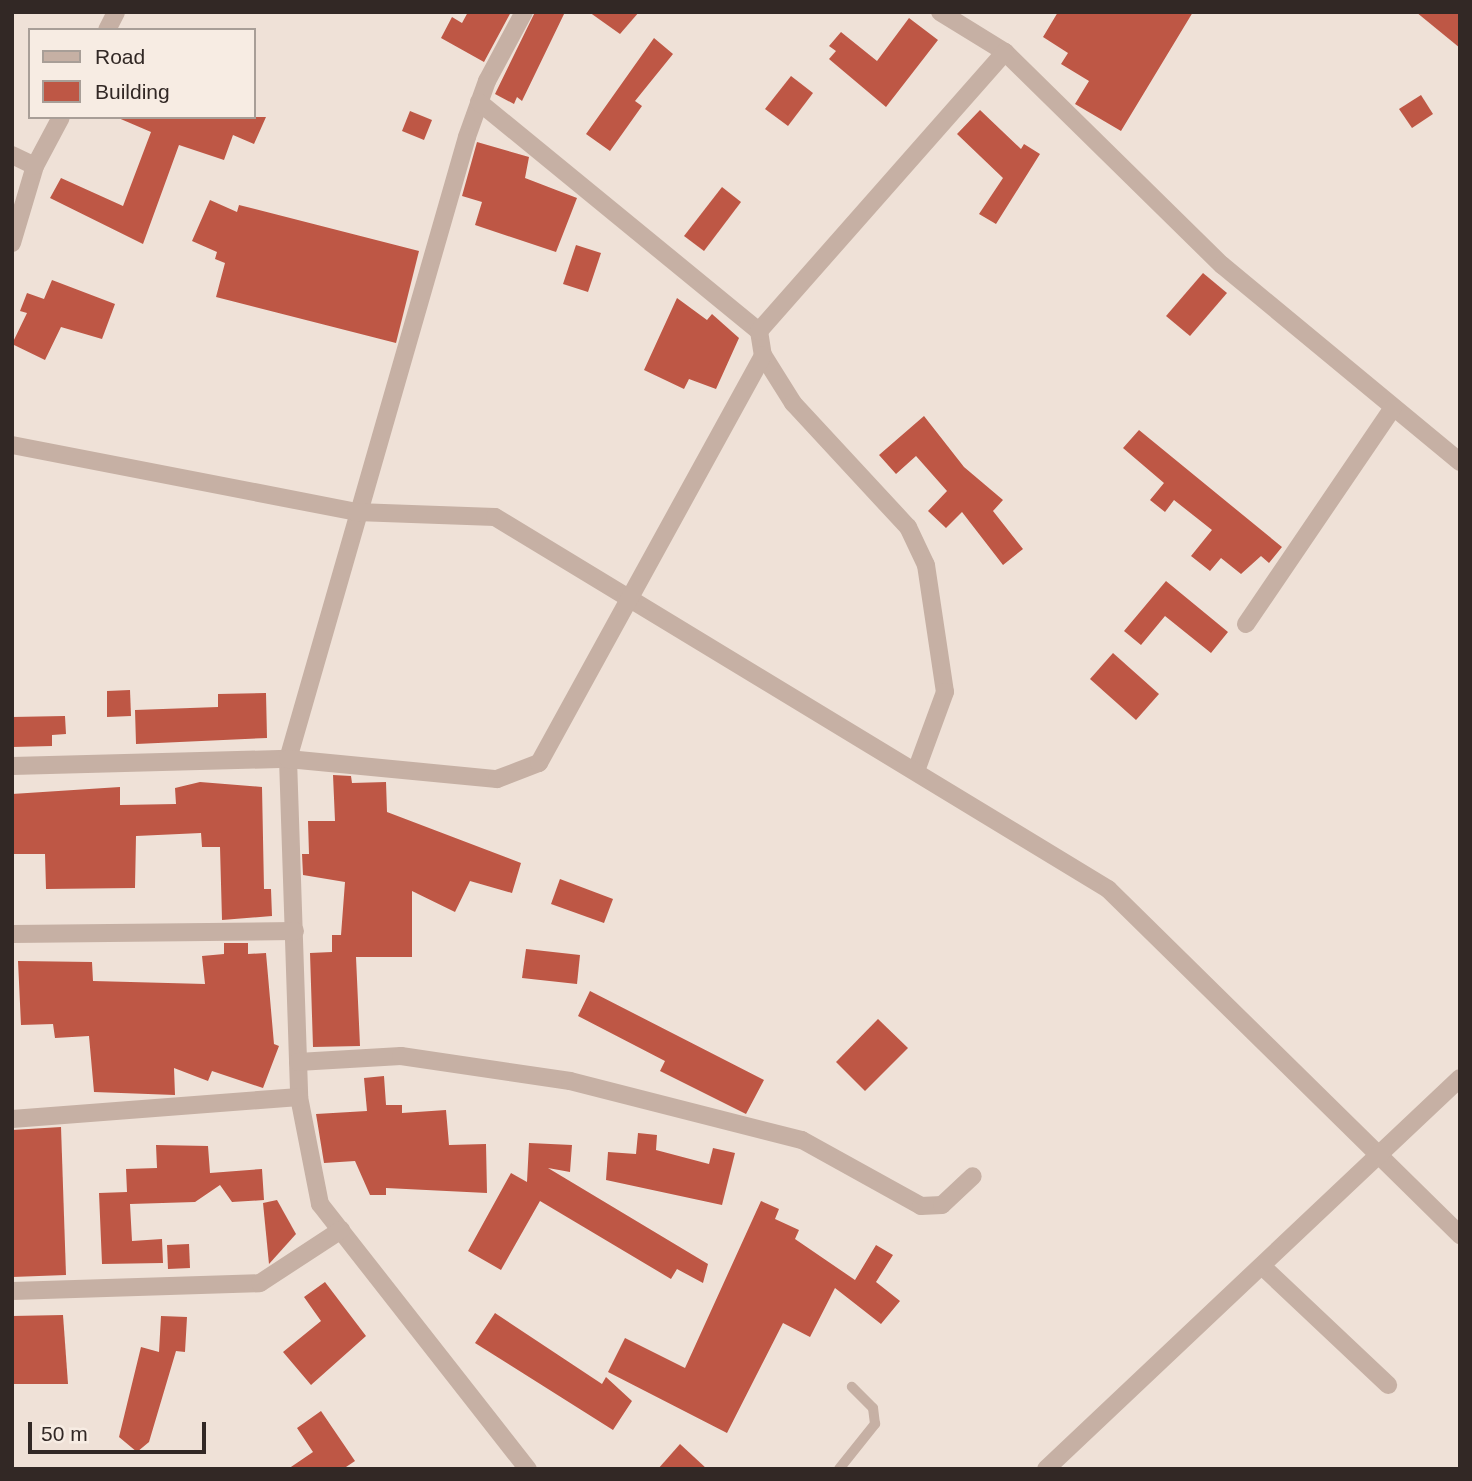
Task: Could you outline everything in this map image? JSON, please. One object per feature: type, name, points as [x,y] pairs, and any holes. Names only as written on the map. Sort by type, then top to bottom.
[{"type":"street","points":[[108,28],[116,12]]},
{"type":"street","points":[[524,12],[479,102],[356,512],[288,759],[299,1097],[320,1204],[528,1469]]},
{"type":"street","points":[[940,12],[1005,52],[1222,265],[1460,462]]},
{"type":"street","points":[[759,331],[1005,52]]},
{"type":"street","points":[[479,102],[759,331],[763,355],[793,403],[908,527],[926,565],[945,692],[916,771]]},
{"type":"street","points":[[12,243],[35,166],[60,119]]},
{"type":"street","points":[[12,155],[35,166]]},
{"type":"street","points":[[12,766],[288,759],[496,779],[540,763],[629,595],[763,355]]},
{"type":"street","points":[[1246,624],[1393,408]]},
{"type":"street","points":[[12,445],[356,512],[495,517],[629,595],[1108,889],[1460,1235]]},
{"type":"street","points":[[12,934],[295,931]]},
{"type":"street","points":[[298,1062],[401,1056],[570,1081],[802,1140],[921,1206],[942,1205],[973,1176]]},
{"type":"street","points":[[1046,1469],[1263,1267],[1376,1153],[1460,1078]]},
{"type":"street","points":[[12,1119],[299,1097]]},
{"type":"street","points":[[12,1291],[260,1283],[341,1230]]},
{"type":"street","points":[[1263,1267],[1388,1385]]},
{"type":"lane","points":[[839,1469],[875,1424],[873,1408],[852,1387]]},
{"type":"building","points":[[468,12],[511,12],[484,62],[441,38],[452,17],[462,23]]},
{"type":"building","points":[[535,12],[565,12],[522,101],[517,97],[514,104],[495,94]]},
{"type":"building","points":[[589,12],[639,12],[620,34]]},
{"type":"building","points":[[1058,12],[1193,12],[1121,131],[1075,104],[1089,81],[1061,64],[1068,53],[1043,37]]},
{"type":"building","points":[[1416,12],[1460,12],[1460,48]]},
{"type":"building","points":[[909,18],[938,40],[886,107],[829,59],[836,51],[829,46],[841,32],[877,61]]},
{"type":"building","points":[[654,38],[673,54],[635,101],[642,106],[610,151],[586,134]]},
{"type":"building","points":[[791,76],[813,93],[788,126],[765,109]]},
{"type":"building","points":[[1421,95],[1433,114],[1412,128],[1399,109]]},
{"type":"building","points":[[980,110],[1021,149],[1024,144],[1040,154],[996,224],[979,214],[1003,178],[957,134]]},
{"type":"building","points":[[410,111],[432,120],[424,140],[402,131]]},
{"type":"building","points":[[266,117],[254,144],[233,135],[224,160],[179,145],[143,244],[50,198],[61,178],[123,206],[151,132],[121,119]]},
{"type":"building","points":[[477,142],[529,157],[525,178],[577,198],[556,252],[475,225],[482,202],[462,196]]},
{"type":"building","points":[[722,187],[741,202],[704,251],[684,236]]},
{"type":"building","points":[[210,200],[237,212],[239,205],[419,251],[396,343],[216,297],[225,263],[215,259],[217,252],[192,241]]},
{"type":"building","points":[[576,245],[601,253],[588,292],[563,284]]},
{"type":"building","points":[[1203,273],[1227,293],[1190,336],[1166,316]]},
{"type":"building","points":[[52,280],[115,304],[102,339],[61,327],[45,360],[12,344],[27,313],[20,311],[27,293],[44,299]]},
{"type":"building","points":[[677,298],[707,320],[712,314],[739,338],[716,389],[689,379],[684,389],[644,370]]},
{"type":"building","points":[[924,416],[964,467],[1003,500],[993,511],[1023,549],[1003,565],[962,512],[946,528],[928,511],[947,491],[916,456],[896,474],[879,455]]},
{"type":"building","points":[[1139,430],[1282,547],[1269,563],[1261,556],[1241,574],[1221,558],[1210,571],[1191,556],[1212,530],[1174,500],[1165,512],[1150,500],[1164,483],[1123,448]]},
{"type":"building","points":[[1166,581],[1228,632],[1211,653],[1165,616],[1141,645],[1124,631]]},
{"type":"building","points":[[1113,653],[1159,694],[1136,720],[1090,679]]},
{"type":"building","points":[[130,690],[131,716],[107,717],[107,691]]},
{"type":"building","points":[[266,693],[267,738],[136,744],[135,710],[218,707],[218,694]]},
{"type":"building","points":[[65,716],[66,734],[52,735],[52,746],[12,747],[12,717]]},
{"type":"building","points":[[333,775],[351,776],[352,783],[386,782],[387,812],[521,863],[512,893],[470,881],[455,912],[412,891],[412,957],[356,957],[360,1046],[313,1047],[310,953],[332,952],[332,935],[341,935],[345,882],[303,875],[302,854],[309,854],[308,821],[335,821]]},
{"type":"building","points":[[200,782],[262,787],[264,889],[271,889],[272,916],[222,920],[220,847],[202,847],[201,833],[136,836],[135,888],[46,889],[45,854],[12,854],[12,794],[120,787],[120,805],[176,804],[175,788]]},
{"type":"building","points":[[560,879],[613,899],[604,923],[551,904]]},
{"type":"building","points":[[224,943],[248,943],[248,954],[266,953],[274,1044],[279,1046],[263,1088],[212,1071],[208,1081],[174,1068],[175,1095],[94,1092],[89,1036],[55,1038],[53,1024],[21,1025],[18,961],[92,962],[93,981],[205,984],[202,956],[224,954]]},
{"type":"building","points":[[526,949],[580,955],[577,984],[522,978]]},
{"type":"building","points":[[590,991],[764,1080],[746,1114],[660,1071],[665,1061],[578,1016]]},
{"type":"building","points":[[878,1019],[908,1048],[865,1091],[836,1062]]},
{"type":"building","points":[[384,1076],[386,1105],[402,1105],[402,1113],[446,1110],[449,1145],[486,1144],[487,1193],[386,1188],[386,1195],[370,1195],[355,1161],[324,1163],[316,1114],[367,1111],[364,1078]]},
{"type":"building","points":[[61,1127],[66,1275],[12,1277],[12,1130]]},
{"type":"building","points":[[638,1133],[657,1135],[656,1150],[709,1164],[713,1148],[735,1153],[722,1205],[606,1180],[608,1152],[636,1154]]},
{"type":"building","points":[[529,1143],[572,1145],[570,1172],[548,1168],[708,1264],[703,1283],[677,1269],[671,1279],[540,1201],[501,1270],[468,1251],[511,1173],[527,1182]]},
{"type":"building","points":[[156,1145],[208,1146],[210,1173],[262,1169],[264,1200],[232,1202],[220,1185],[195,1202],[130,1204],[132,1241],[162,1239],[163,1263],[102,1264],[99,1193],[127,1192],[126,1169],[157,1168]]},
{"type":"building","points":[[277,1200],[296,1234],[269,1264],[263,1203]]},
{"type":"building","points":[[761,1201],[779,1209],[775,1219],[799,1230],[795,1239],[855,1280],[876,1245],[893,1255],[876,1282],[900,1301],[881,1324],[835,1288],[810,1337],[783,1323],[727,1433],[608,1372],[625,1338],[685,1368]]},
{"type":"building","points":[[189,1244],[190,1268],[168,1269],[167,1245]]},
{"type":"building","points":[[325,1282],[366,1336],[311,1385],[283,1352],[321,1321],[304,1297]]},
{"type":"building","points":[[495,1313],[602,1384],[606,1377],[632,1401],[613,1430],[475,1343]]},
{"type":"building","points":[[63,1315],[68,1384],[12,1384],[12,1316]]},
{"type":"building","points":[[161,1316],[187,1317],[185,1352],[176,1351],[149,1442],[137,1452],[119,1437],[141,1347],[159,1352]]},
{"type":"building","points":[[321,1411],[355,1461],[343,1469],[288,1469],[313,1452],[297,1428]]},
{"type":"building","points":[[680,1444],[707,1469],[658,1469]]}]
